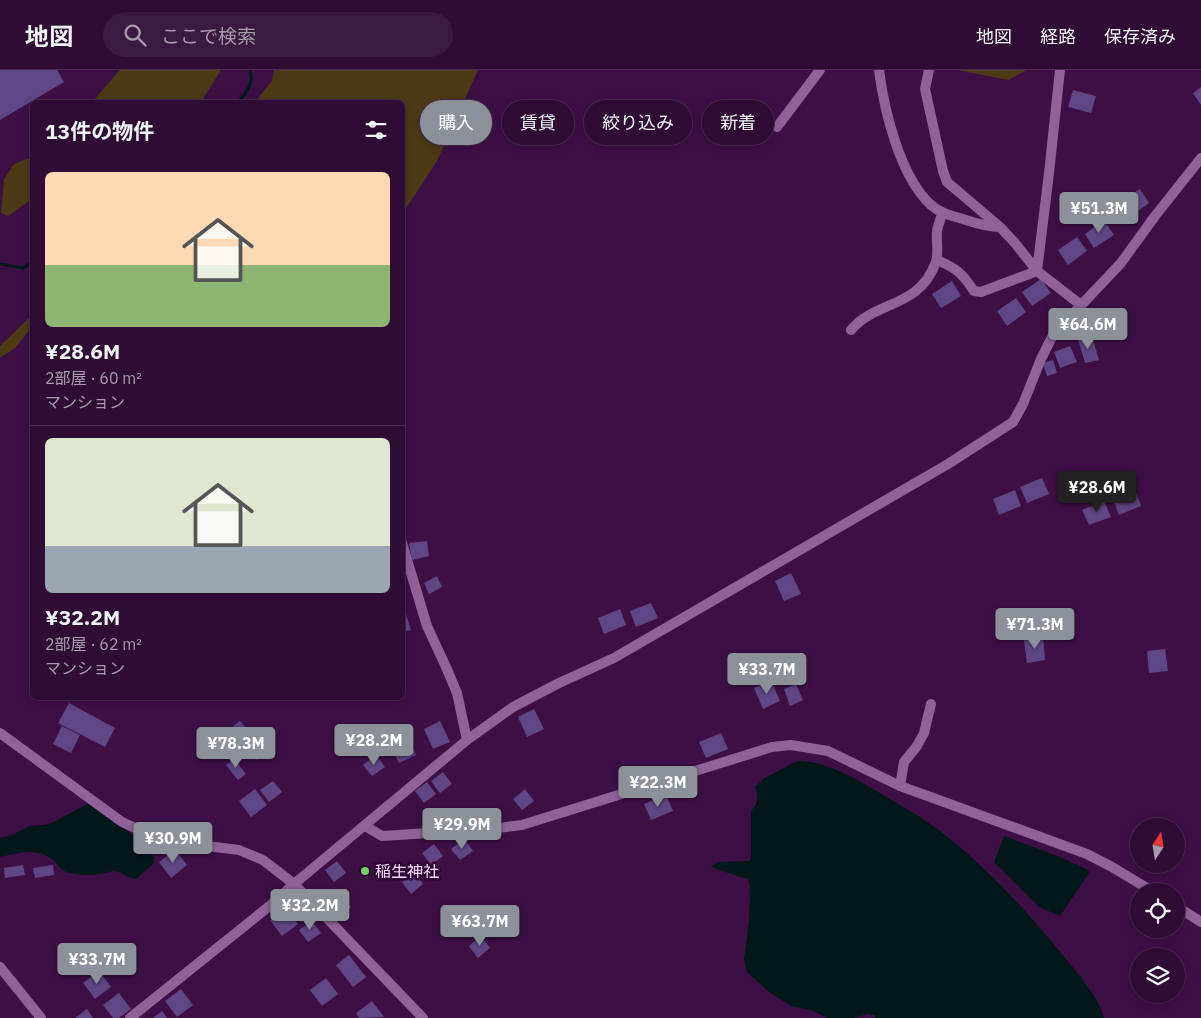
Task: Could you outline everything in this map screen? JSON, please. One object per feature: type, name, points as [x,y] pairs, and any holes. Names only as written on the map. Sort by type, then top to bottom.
[{"type":"street","points":[[777,126],[820,70]]},
{"type":"street","points":[[879,70],[886,115],[905,165],[921,194],[931,206],[942,213],[990,227],[1000,227]]},
{"type":"street","points":[[929,70],[925,88],[942,171],[947,182],[1000,227],[1016,243],[1036,271],[1081,305]]},
{"type":"street","points":[[1036,271],[1060,70]]},
{"type":"street","points":[[130,1018],[272,904],[468,740],[513,707],[614,658],[948,464],[1013,422],[1023,404],[1053,335],[1121,263],[1201,158]]},
{"type":"street","points":[[851,330],[858,322],[917,290],[929,276],[936,260],[937,231],[942,213]]},
{"type":"street","points":[[936,260],[953,267],[962,274],[974,291],[981,292],[1036,271]]},
{"type":"street","points":[[405,552],[427,626],[457,693],[468,740]]},
{"type":"street","points":[[900,786],[904,762],[917,746],[924,733],[931,704]]},
{"type":"street","points":[[1,736],[122,822],[153,836],[191,844],[239,850],[264,860],[294,884],[423,1018]]},
{"type":"street","points":[[365,826],[382,836],[491,829],[522,825],[772,747],[791,745],[828,751],[900,786],[1087,854],[1139,883]]},
{"type":"street","points":[[1185,912],[1201,922]]},
{"type":"street","points":[[0,967],[42,1018]]},
{"type":"shaded area","points":[[120,70],[221,70],[202,100],[94,100]]},
{"type":"shaded area","points":[[274,70],[478,70],[464,100],[420,100],[420,145],[444,145],[437,161],[405,210],[405,100],[257,100],[272,81]]},
{"type":"shaded area","points":[[958,70],[1027,70],[1008,80]]},
{"type":"shaded area","points":[[30,158],[30,200],[8,216],[1,213],[4,179],[14,164]]},
{"type":"shaded area","points":[[30,317],[30,329],[15,348],[0,358],[0,346]]},
{"type":"shaded area","points":[[797,761],[829,767],[859,781],[920,817],[962,849],[1008,893],[1051,941],[1088,986],[1104,1018],[875,1018],[875,1015],[867,1014],[854,1018],[828,1018],[810,1010],[791,1006],[769,992],[747,972],[744,959],[749,921],[750,887],[748,879],[711,866],[719,862],[749,861],[751,858],[751,811],[757,800],[755,787],[765,778]]},
{"type":"shaded area","points":[[89,803],[129,832],[154,857],[154,863],[136,879],[114,871],[91,875],[68,872],[47,856],[34,852],[0,857],[0,838],[12,835],[30,826],[52,823]]},
{"type":"shaded area","points":[[1004,836],[1060,857],[1088,870],[1089,873],[1060,916],[1039,907],[994,862]]},
{"type":"building","points":[[0,70],[57,70],[64,82],[34,100],[30,100],[30,102],[0,120]]},
{"type":"building","points":[[1201,87],[1201,105],[1193,93]]},
{"type":"building","points":[[1073,90],[1096,96],[1091,113],[1068,107]]},
{"type":"building","points":[[1140,189],[1149,203],[1130,217],[1120,202]]},
{"type":"building","points":[[1104,220],[1114,235],[1094,248],[1085,234]]},
{"type":"building","points":[[1077,237],[1087,251],[1068,265],[1058,250]]},
{"type":"building","points":[[1041,279],[1051,293],[1032,306],[1022,292]]},
{"type":"building","points":[[952,281],[961,296],[941,308],[932,294]]},
{"type":"building","points":[[1016,298],[1026,312],[1007,326],[997,311]]},
{"type":"building","points":[[1092,336],[1099,360],[1085,363],[1078,339]]},
{"type":"building","points":[[1070,346],[1077,362],[1060,368],[1054,352]]},
{"type":"building","points":[[1053,360],[1057,373],[1047,376],[1043,363]]},
{"type":"building","points":[[1042,478],[1049,494],[1027,503],[1020,487]]},
{"type":"building","points":[[1015,490],[1021,506],[999,515],[993,499]]},
{"type":"building","points":[[1135,490],[1141,506],[1119,515],[1113,499]]},
{"type":"building","points":[[1104,501],[1111,517],[1089,525],[1082,510]]},
{"type":"building","points":[[427,541],[429,556],[412,560],[409,543]]},
{"type":"building","points":[[791,573],[801,594],[784,601],[775,581]]},
{"type":"building","points":[[437,576],[442,587],[429,594],[424,583]]},
{"type":"building","points":[[651,603],[658,618],[636,627],[630,611]]},
{"type":"building","points":[[620,609],[626,625],[604,634],[598,618]]},
{"type":"building","points":[[405,614],[411,630],[405,631]]},
{"type":"building","points":[[1043,638],[1045,660],[1027,663],[1024,640]]},
{"type":"building","points":[[1165,649],[1168,671],[1149,673],[1147,651]]},
{"type":"building","points":[[771,681],[780,701],[763,709],[754,688]]},
{"type":"building","points":[[796,684],[803,700],[790,706],[784,689]]},
{"type":"building","points":[[69,703],[115,728],[105,747],[58,723]]},
{"type":"building","points":[[534,709],[544,729],[527,737],[518,717]]},
{"type":"building","points":[[240,721],[250,732],[237,742],[228,730]]},
{"type":"building","points":[[440,721],[450,742],[433,749],[424,729]]},
{"type":"building","points":[[62,726],[80,735],[71,753],[53,744]]},
{"type":"building","points":[[721,733],[728,749],[706,758],[699,742]]},
{"type":"building","points":[[406,735],[416,755],[399,763],[389,743]]},
{"type":"building","points":[[252,738],[264,754],[256,760],[244,744]]},
{"type":"building","points":[[376,755],[385,767],[372,776],[363,765]]},
{"type":"building","points":[[234,759],[246,774],[238,780],[226,765]]},
{"type":"building","points":[[443,772],[452,784],[440,793],[431,781]]},
{"type":"building","points":[[273,781],[282,792],[269,802],[260,790]]},
{"type":"building","points":[[427,782],[436,794],[424,803],[415,791]]},
{"type":"building","points":[[255,789],[267,805],[251,817],[239,801]]},
{"type":"building","points":[[525,789],[534,801],[522,810],[513,799]]},
{"type":"building","points":[[666,795],[673,811],[651,820],[644,804]]},
{"type":"building","points":[[464,839],[473,851],[460,860],[451,849]]},
{"type":"building","points":[[434,844],[443,856],[431,865],[422,853]]},
{"type":"building","points":[[175,850],[187,865],[171,878],[159,862]]},
{"type":"building","points":[[337,861],[346,873],[334,882],[325,870]]},
{"type":"building","points":[[23,865],[25,875],[5,878],[4,868]]},
{"type":"building","points":[[53,865],[54,875],[35,878],[33,868]]},
{"type":"building","points":[[414,872],[423,884],[411,894],[402,882]]},
{"type":"building","points":[[341,895],[351,907],[338,917],[329,905]]},
{"type":"building","points":[[286,908],[298,924],[282,936],[270,920]]},
{"type":"building","points":[[312,921],[321,933],[308,942],[299,930]]},
{"type":"building","points":[[481,936],[490,948],[478,958],[469,946]]},
{"type":"building","points":[[349,955],[366,977],[353,987],[336,965]]},
{"type":"building","points":[[99,971],[111,987],[95,999],[83,983]]},
{"type":"building","points":[[326,978],[338,994],[322,1006],[310,990]]},
{"type":"building","points":[[181,989],[193,1005],[177,1017],[165,1001]]},
{"type":"building","points":[[119,993],[131,1009],[119,1018],[113,1018],[103,1005]]},
{"type":"building","points":[[372,1001],[384,1017],[359,1018],[356,1013]]},
{"type":"building","points":[[87,1009],[93,1018],[75,1018]]},
{"type":"building","points":[[162,1011],[167,1018],[153,1018]]},
{"type":"waterway","points":[[240,100],[250,84],[250,70]]},
{"type":"waterway","points":[[0,264],[23,268],[30,263]]},
{"type":"place","name":"稲生神社","points":[[365,871]]}]
